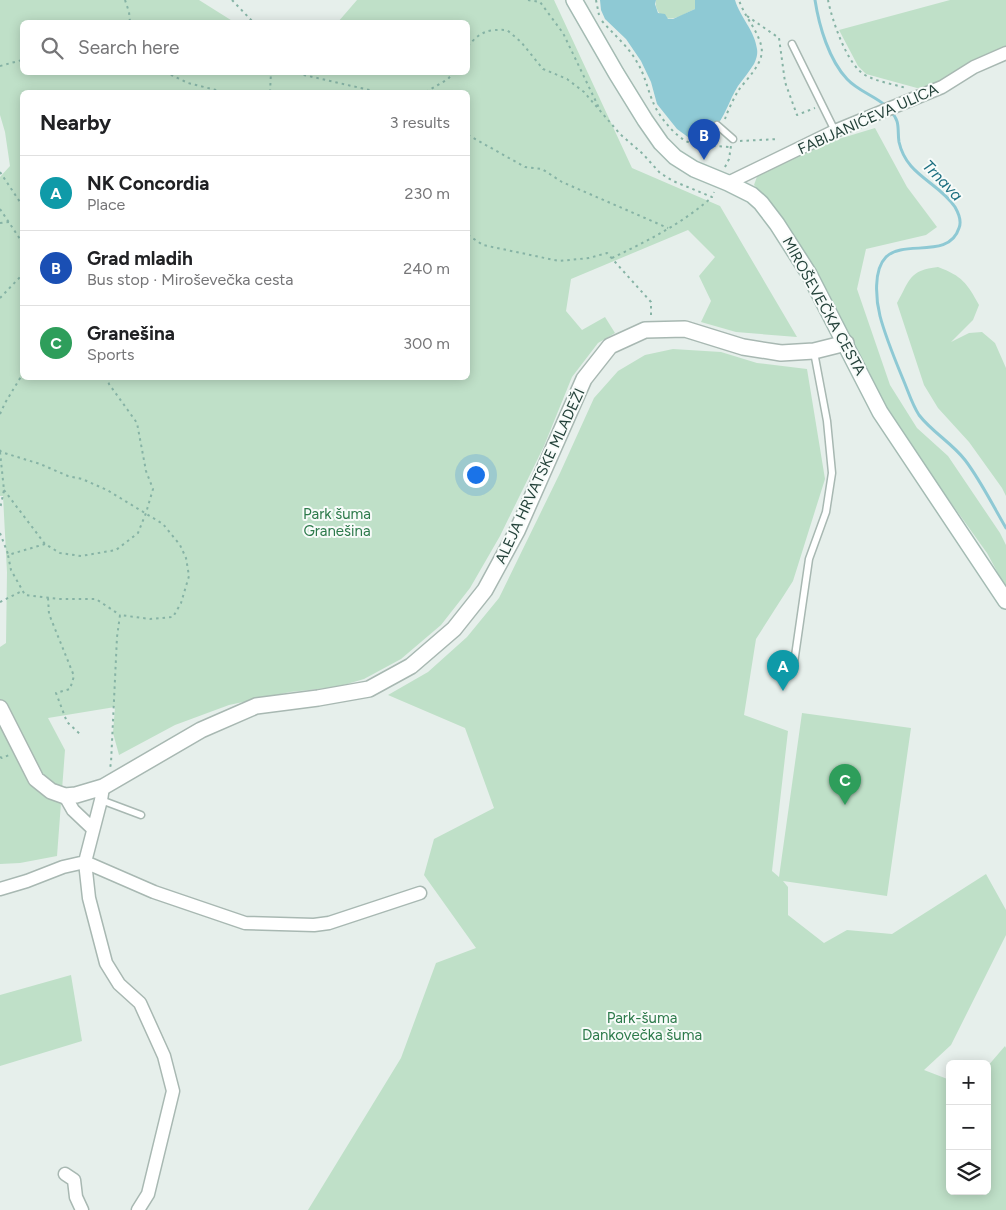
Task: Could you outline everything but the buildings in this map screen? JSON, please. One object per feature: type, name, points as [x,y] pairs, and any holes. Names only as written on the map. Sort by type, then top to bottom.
[{"type":"street","name":"MIROŠEVEČKA CESTA","points":[[574,0],[616,73],[661,143],[675,157],[694,169],[752,195],[761,203],[777,224],[809,274],[880,412],[1006,601]]},
{"type":"street","name":"FABIJANIĆEVA ULICA","points":[[728,183],[835,131],[942,87],[974,67],[1006,53]]},
{"type":"street","name":"ALEJA HRVATSKE MLADEŽI","points":[[65,796],[102,794],[201,730],[256,706],[369,689],[411,666],[454,629],[485,590],[518,531],[584,379],[610,346],[645,330],[685,329],[743,347],[781,353],[814,351],[846,343]]},
{"type":"street","points":[[0,708],[36,779],[51,791],[65,796],[72,810],[93,830]]},
{"type":"street","points":[[102,794],[85,862],[89,898],[106,963],[119,984],[140,1003],[164,1056],[173,1091],[148,1194],[138,1210]]},
{"type":"street","points":[[0,889],[63,867],[85,862],[154,892],[245,922],[314,925],[329,923],[420,893]]},
{"type":"street","points":[[65,1174],[74,1180],[76,1197],[82,1210]]},
{"type":"lane","points":[[792,44],[835,131]]},
{"type":"lane","points":[[718,128],[733,139]]},
{"type":"lane","points":[[794,663],[809,559],[826,512],[832,474],[827,421],[814,351]]},
{"type":"lane","points":[[102,794],[141,815]]},
{"type":"path","points":[[125,0],[130,20]]},
{"type":"path","points":[[232,0],[252,20]]},
{"type":"path","points":[[528,0],[540,2],[563,33],[602,114]]},
{"type":"path","points":[[596,0],[601,20],[623,42],[637,60],[645,77],[652,101],[666,122],[680,137],[691,143],[730,148]]},
{"type":"path","points":[[725,167],[729,159],[734,134],[723,124],[738,92],[758,64],[762,51],[757,34],[745,15],[739,0]]},
{"type":"path","points":[[828,0],[833,22],[855,65],[863,74],[873,79],[909,89],[912,100]]},
{"type":"path","points":[[745,15],[779,38],[785,82],[797,115],[822,106]]},
{"type":"path","points":[[470,44],[477,35],[490,30],[507,30],[521,42],[543,69],[567,80],[578,88],[660,173],[673,181],[712,197]]},
{"type":"path","points":[[0,66],[20,61]]},
{"type":"path","points":[[171,75],[188,83],[216,90]]},
{"type":"path","points":[[270,90],[271,75]]},
{"type":"path","points":[[304,75],[369,90]]},
{"type":"path","points":[[429,90],[451,75]]},
{"type":"path","points":[[698,144],[705,142],[718,128]]},
{"type":"path","points":[[470,136],[525,167],[542,169],[562,182],[668,228]]},
{"type":"path","points":[[733,139],[745,141],[778,139]]},
{"type":"path","points":[[0,172],[20,202]]},
{"type":"path","points":[[612,258],[681,221],[712,197],[714,192]]},
{"type":"path","points":[[0,209],[20,239]]},
{"type":"path","points":[[0,223],[9,222]]},
{"type":"path","points":[[470,236],[483,245],[559,260],[589,258],[607,252],[651,302],[651,318],[645,330]]},
{"type":"path","points":[[0,298],[20,277]]},
{"type":"path","points":[[0,414],[20,378]]},
{"type":"path","points":[[4,490],[45,544],[60,553],[81,556],[116,550],[138,533],[153,489],[146,471],[137,423],[108,380]]},
{"type":"path","points":[[0,509],[4,490],[0,451],[40,464],[68,476],[82,478],[108,490],[164,524],[186,558],[189,576],[186,592],[173,617],[150,619],[120,615],[96,599],[59,599],[26,595],[11,570],[0,533]]},
{"type":"path","points":[[8,555],[45,544]]},
{"type":"path","points":[[0,602],[23,591]]},
{"type":"path","points":[[48,598],[49,614],[74,676],[70,689],[56,693],[67,722],[80,734]]},
{"type":"path","points":[[102,794],[111,763],[116,655],[120,615]]},
{"type":"green space","name":"Park šuma Granešina","points":[[0,0],[199,0],[231,20],[20,20],[20,75],[470,75],[470,20],[340,20],[357,0],[554,0],[632,168],[720,206],[797,337],[736,332],[701,322],[711,301],[699,276],[715,257],[688,230],[571,279],[566,311],[582,330],[605,317],[615,333],[598,343],[572,377],[544,446],[500,536],[470,588],[441,625],[401,659],[364,679],[337,687],[290,692],[229,705],[175,725],[119,755],[113,733],[115,707],[48,718],[65,750],[57,856],[20,863],[0,864],[0,647],[6,643],[7,572],[3,496],[0,496],[0,177],[10,166],[5,132],[0,115]]},
{"type":"green space","points":[[656,0],[695,0],[695,9],[669,19],[658,12]]},
{"type":"green space","points":[[950,0],[1006,0],[1006,46],[932,85],[917,88],[866,74],[858,66],[839,30]]},
{"type":"green space","points":[[875,128],[907,187],[937,227],[926,235],[866,249],[857,289],[890,385],[917,428],[948,456],[1000,533],[1006,545],[1006,588],[987,553],[888,415],[844,325],[780,215],[754,185],[759,171],[819,145]]},
{"type":"green space","points":[[938,267],[963,281],[979,305],[973,320],[951,342],[969,333],[982,332],[995,343],[1006,368],[1006,496],[969,442],[938,408],[924,385],[897,303],[908,282],[916,274],[928,268]]},
{"type":"green space","name":"Park-šuma Dankovečka šuma","points":[[673,349],[721,352],[757,363],[807,369],[825,479],[793,581],[756,639],[744,715],[788,731],[772,871],[779,877],[802,713],[911,728],[887,896],[783,881],[788,887],[788,915],[824,943],[847,930],[892,934],[986,874],[1006,910],[1006,935],[951,1045],[924,1070],[946,1078],[946,1195],[991,1195],[991,1062],[1005,1046],[1006,1210],[308,1210],[401,1058],[436,963],[476,948],[424,875],[434,839],[494,808],[465,728],[388,695],[428,672],[467,637],[499,598],[594,398],[618,371],[645,355]]},
{"type":"green space","points":[[71,975],[82,1041],[0,1066],[0,995]]},
{"type":"water","points":[[600,0],[656,0],[655,4],[658,13],[665,14],[668,19],[673,19],[695,9],[695,0],[735,0],[756,42],[757,55],[754,64],[738,86],[721,120],[711,132],[703,137],[692,140],[677,129],[657,104],[651,82],[641,61],[626,39],[605,19],[601,10]]},
{"type":"waterway","name":"Trnava","points":[[815,0],[819,21],[830,53],[841,71],[851,83],[886,106]]},
{"type":"waterway","name":"Trnava","points":[[890,111],[896,118],[899,142],[907,161],[950,201],[958,212],[960,223],[954,238],[946,243],[936,246],[904,249],[886,257],[877,277],[877,302],[880,316],[891,350],[919,415],[965,460],[982,485],[1006,528]]},
{"type":"place","name":"Grad mladih","points":[[704,160]]},
{"type":"place","name":"NK Concordia","points":[[783,691]]},
{"type":"place","name":"Granešina","points":[[845,805]]}]
